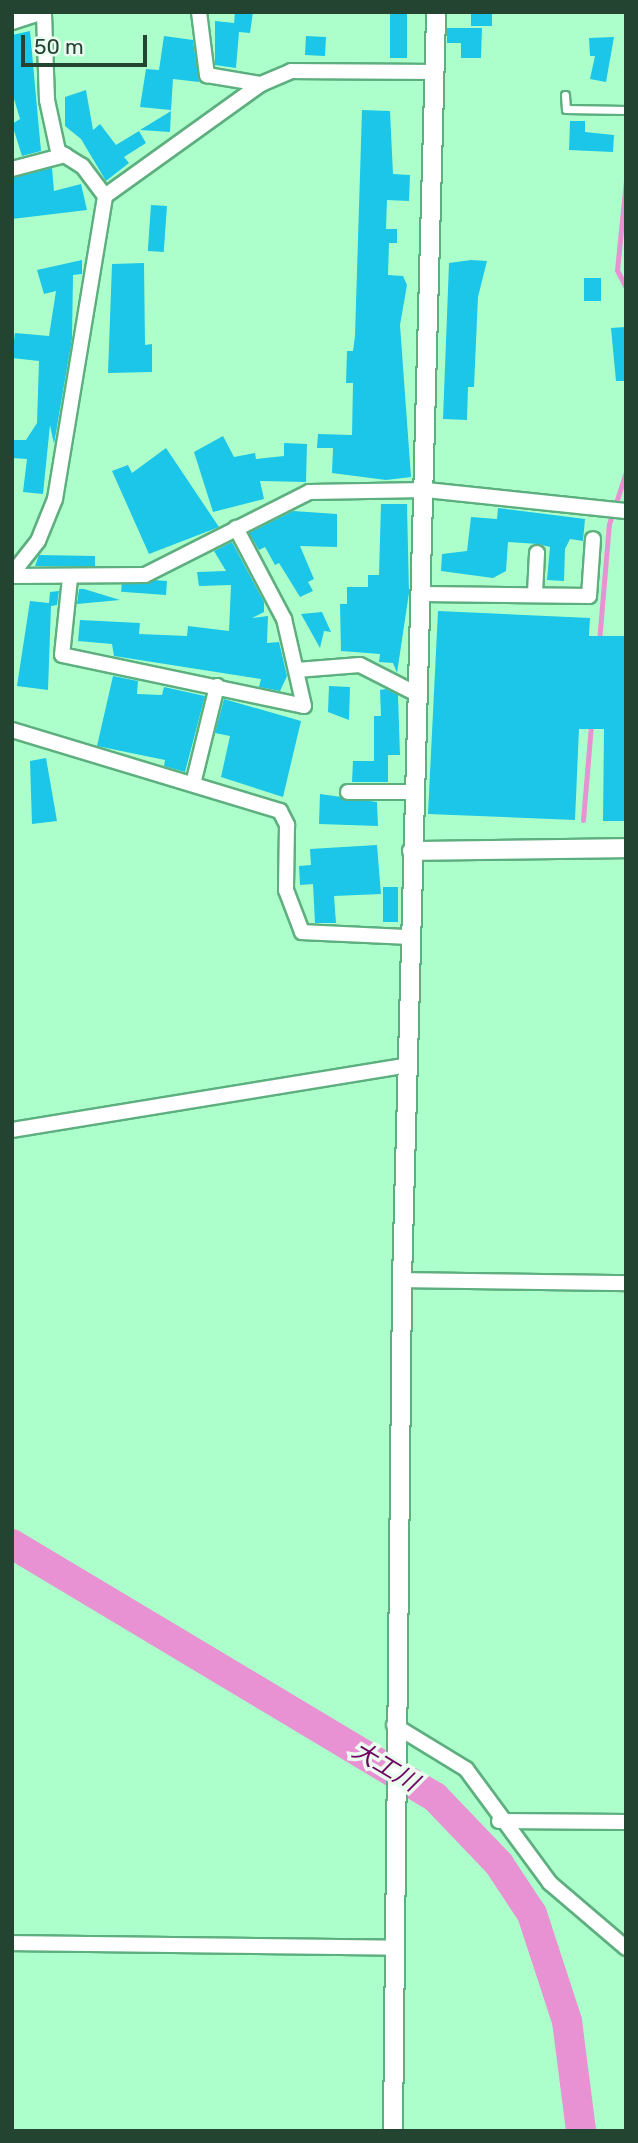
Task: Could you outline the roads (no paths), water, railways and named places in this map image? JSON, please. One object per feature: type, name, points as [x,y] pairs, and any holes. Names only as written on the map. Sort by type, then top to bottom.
[{"type":"street","points":[[12,22],[44,12],[47,100],[65,155],[105,196]]},
{"type":"street","points":[[199,12],[207,75],[261,84]]},
{"type":"street","points":[[393,2131],[394,1725],[402,1280],[412,851],[424,594],[436,12]]},
{"type":"street","points":[[12,575],[38,541],[55,499],[105,196],[261,84],[291,71],[433,72]]},
{"type":"street","points":[[12,169],[65,155]]},
{"type":"street","points":[[12,575],[70,578],[145,575],[309,492],[426,490],[626,511]]},
{"type":"street","points":[[70,578],[62,655],[304,706],[284,619],[236,528]]},
{"type":"street","points":[[424,594],[535,593],[589,596],[593,539]]},
{"type":"street","points":[[535,593],[537,553]]},
{"type":"street","points":[[297,670],[360,665],[419,695]]},
{"type":"street","points":[[193,784],[217,686]]},
{"type":"street","points":[[12,730],[193,784],[284,816],[286,890],[302,932],[410,937]]},
{"type":"street","points":[[348,792],[414,792]]},
{"type":"street","points":[[412,851],[626,848]]},
{"type":"street","points":[[12,1130],[408,1065]]},
{"type":"street","points":[[402,1280],[626,1283]]},
{"type":"street","points":[[394,1725],[466,1769],[488,1793],[499,1821],[550,1883],[626,1948]]},
{"type":"street","points":[[499,1821],[626,1822]]},
{"type":"street","points":[[12,1943],[394,1948]]},
{"type":"lane","points":[[565,95],[566,108],[626,110]]},
{"type":"waterway","points":[[626,180],[617,270],[626,288]]},
{"type":"waterway","points":[[599,642],[609,524],[626,472]]},
{"type":"waterway","points":[[583,820],[591,725]]},
{"type":"waterway","name":"大工川","points":[[12,1544],[435,1797],[499,1864],[532,1914],[567,2021],[581,2131]]}]
